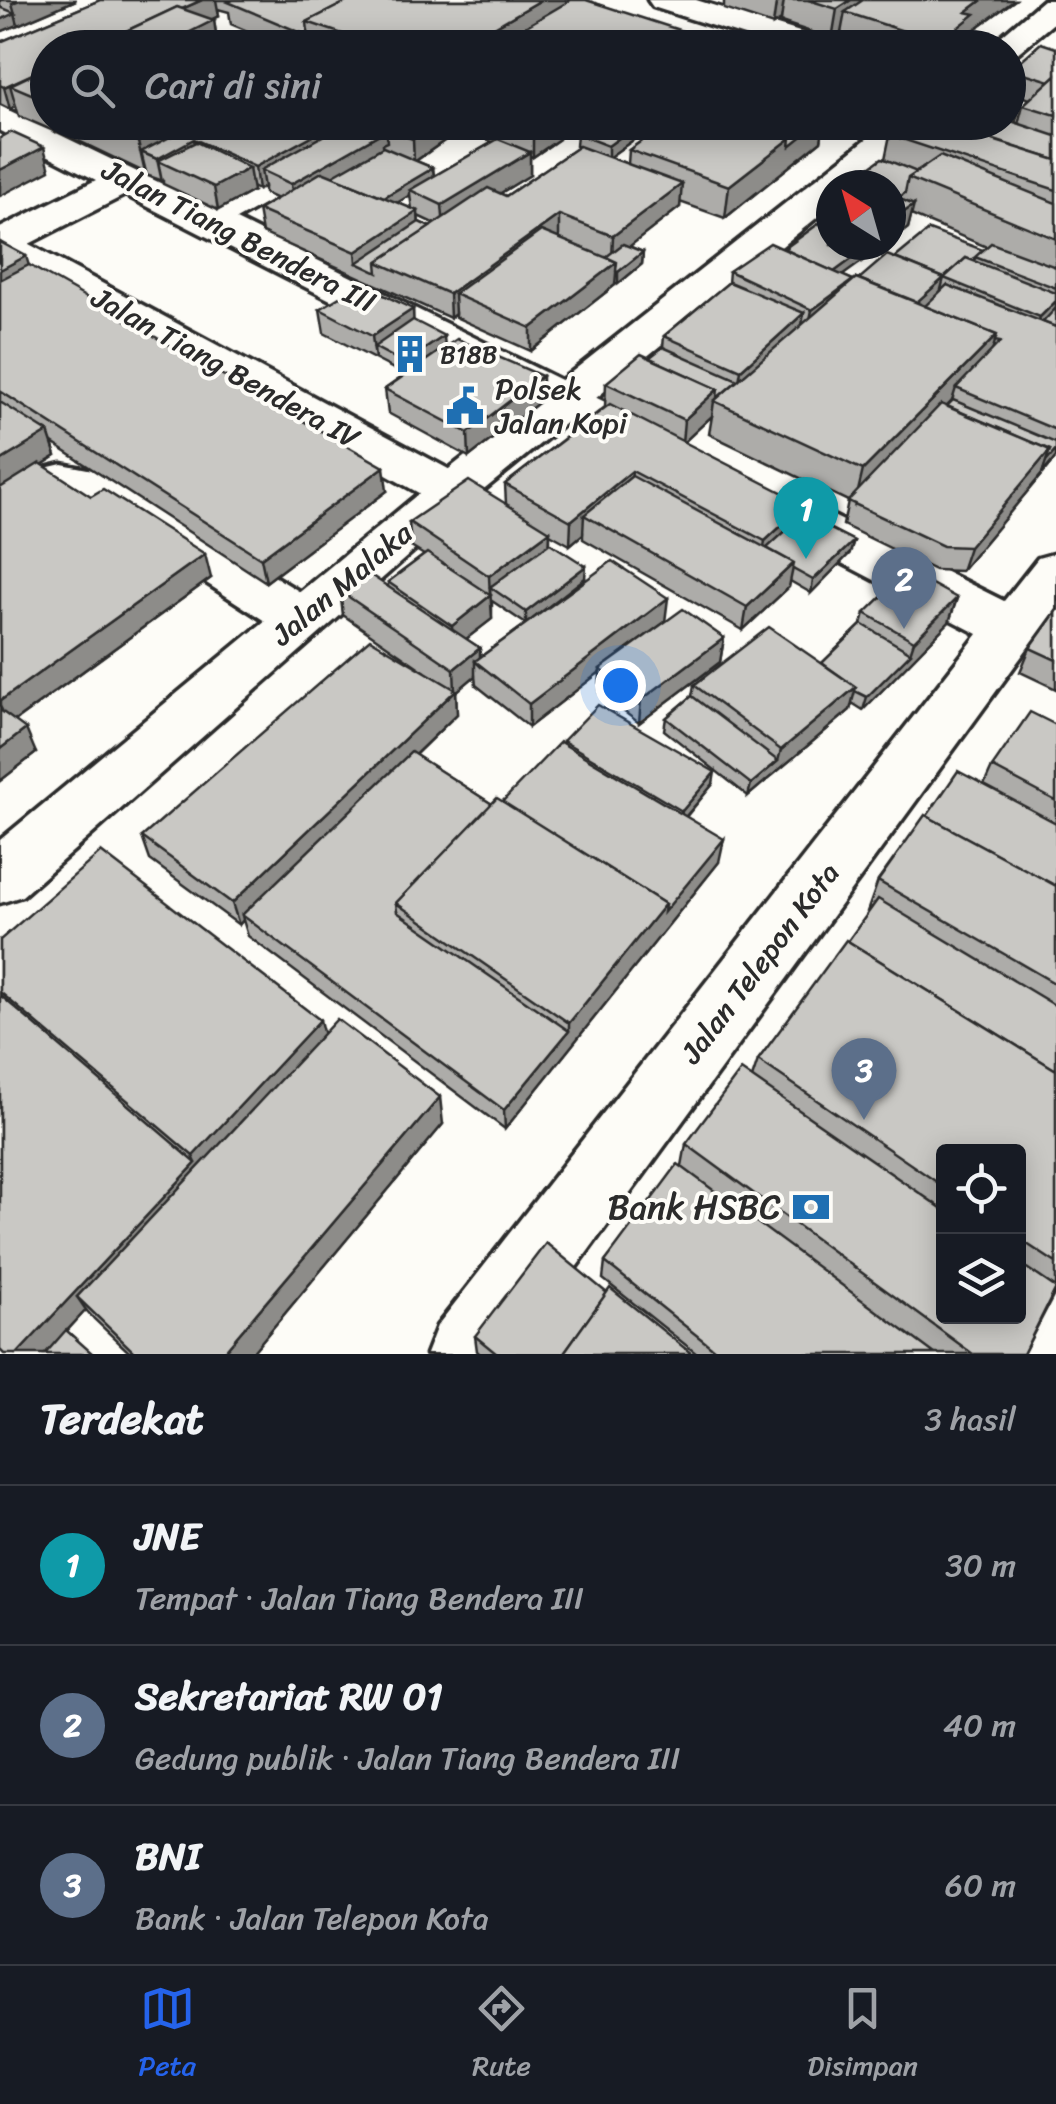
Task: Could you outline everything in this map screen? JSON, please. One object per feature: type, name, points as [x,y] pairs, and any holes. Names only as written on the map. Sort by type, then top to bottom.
[{"type":"street","points":[[685,3],[764,30]]},
{"type":"street","points":[[1026,30],[1056,5]]},
{"type":"street","name":"Jalan Tiang Bendera III","points":[[0,117],[30,132]]},
{"type":"street","name":"Jalan Tiang Bendera III","points":[[47,140],[1013,629]]},
{"type":"street","name":"Jalan Malaka","points":[[852,170],[889,140]]},
{"type":"street","points":[[208,220],[321,157]]},
{"type":"street","points":[[0,218],[114,173]]},
{"type":"street","points":[[0,244],[114,173]]},
{"type":"street","name":"Jalan Malaka","points":[[0,878],[452,492],[816,199]]},
{"type":"street","name":"Jalan Tiang Bendera IV","points":[[0,244],[452,492]]},
{"type":"street","points":[[0,507],[43,481],[68,478],[86,483],[301,618]]},
{"type":"street","name":"Jalan Telepon Kota","points":[[465,1354],[1056,571]]},
{"type":"building","points":[[100,0],[202,0],[128,30],[30,30],[30,75],[4,87],[0,85],[0,42]]},
{"type":"building","points":[[350,0],[307,22],[308,30],[294,30],[228,2]]},
{"type":"building","points":[[350,0],[541,0],[489,30],[331,30],[307,22]]},
{"type":"building","points":[[571,0],[586,0],[679,30],[520,30]]},
{"type":"building","points":[[808,0],[851,0],[837,9]]},
{"type":"building","points":[[863,0],[982,0],[966,12],[975,14],[955,30],[901,30],[845,12]]},
{"type":"building","points":[[0,7],[15,13],[0,20]]},
{"type":"building","points":[[177,7],[214,20],[194,30],[128,30]]},
{"type":"building","points":[[1041,43],[1056,48],[1056,75],[1050,81],[1026,74],[1026,56]]},
{"type":"building","points":[[1056,75],[1056,115],[1026,106]]},
{"type":"building","points":[[30,76],[30,93],[10,85]]},
{"type":"building","points":[[1026,126],[1056,136],[1056,160],[994,140],[1026,140]]},
{"type":"building","points":[[11,132],[44,147],[0,170],[0,138]]},
{"type":"building","points":[[164,140],[192,140],[157,159],[141,152]]},
{"type":"building","points":[[196,140],[304,140],[255,167]]},
{"type":"building","points":[[315,140],[369,140],[291,184],[261,170]]},
{"type":"building","points":[[496,140],[530,152],[442,205],[410,190]]},
{"type":"building","points":[[592,140],[616,140],[608,146]]},
{"type":"building","points":[[643,140],[788,140],[729,186],[629,150]]},
{"type":"building","points":[[905,140],[992,140],[1056,160],[1056,190]]},
{"type":"building","points":[[196,142],[249,168],[214,187],[158,161]]},
{"type":"building","points":[[579,146],[682,184],[613,236],[559,215],[449,294],[377,262],[488,188],[506,196]]},
{"type":"building","points":[[383,147],[433,168],[384,197],[332,176]]},
{"type":"building","points":[[940,156],[1056,203],[1056,239],[908,178]]},
{"type":"building","points":[[882,158],[917,172],[908,178],[906,188],[906,170],[866,170]]},
{"type":"building","points":[[322,172],[418,211],[356,252],[258,210]]},
{"type":"building","points":[[419,222],[430,227],[377,262],[378,273],[357,263]]},
{"type":"building","points":[[816,226],[816,260],[850,260],[834,272],[784,249]]},
{"type":"building","points":[[929,230],[983,250],[973,261],[966,258],[944,278],[900,260],[906,260],[906,249]]},
{"type":"building","points":[[541,231],[617,262],[531,328],[454,294]]},
{"type":"building","points":[[0,242],[26,256],[0,270]]},
{"type":"building","points":[[770,243],[853,280],[812,310],[729,271]]},
{"type":"building","points":[[991,243],[1056,267],[1056,288],[975,257]]},
{"type":"building","points":[[623,244],[643,252],[618,272],[617,262],[606,257]]},
{"type":"building","points":[[966,258],[1056,293],[1056,301],[1040,317],[944,278]]},
{"type":"building","points":[[881,260],[899,260],[944,278],[917,302],[859,279]]},
{"type":"building","points":[[29,265],[384,467],[261,558],[0,391],[0,280]]},
{"type":"building","points":[[856,278],[997,335],[863,470],[714,401]]},
{"type":"building","points":[[729,282],[804,313],[741,370],[664,336]]},
{"type":"building","points":[[361,284],[413,309],[372,336],[320,309]]},
{"type":"building","points":[[947,285],[1056,327],[1056,430],[956,388],[1000,342],[995,341],[997,335],[925,306]]},
{"type":"building","points":[[1056,308],[1056,327],[1043,322]]},
{"type":"building","points":[[413,320],[444,336],[404,363],[374,347]]},
{"type":"building","points":[[457,339],[542,376],[468,433],[385,389]]},
{"type":"building","points":[[663,347],[738,380],[717,398],[718,389],[649,358]]},
{"type":"building","points":[[641,354],[718,389],[684,420],[606,383]]},
{"type":"building","points":[[953,400],[1056,443],[1056,450],[1046,462],[1050,450],[947,406]]},
{"type":"building","points":[[0,402],[48,432],[0,461]]},
{"type":"building","points":[[610,404],[805,504],[765,541],[632,471],[571,521],[505,484]]},
{"type":"building","points":[[941,404],[1050,450],[969,547],[943,546],[848,501]]},
{"type":"building","points":[[40,463],[91,496],[103,489],[205,554],[0,701],[0,488]]},
{"type":"building","points":[[632,476],[794,563],[747,607],[584,515]]},
{"type":"building","points":[[469,481],[550,531],[489,576],[409,522]]},
{"type":"building","points":[[803,515],[854,541],[813,580],[793,569],[794,563],[767,548]]},
{"type":"building","points":[[550,543],[586,566],[526,612],[490,587]]},
{"type":"building","points":[[427,553],[491,595],[452,626],[388,582]]},
{"type":"building","points":[[612,561],[668,598],[529,704],[475,661]]},
{"type":"building","points":[[908,571],[957,598],[914,641],[865,613]]},
{"type":"building","points":[[366,572],[480,648],[454,669],[340,591]]},
{"type":"building","points":[[683,609],[724,638],[641,700],[600,669]]},
{"type":"building","points":[[1056,612],[1056,660],[1030,648]]},
{"type":"building","points":[[862,624],[911,653],[867,697],[822,663]]},
{"type":"building","points":[[769,627],[856,687],[781,750],[694,685]]},
{"type":"building","points":[[370,639],[456,690],[232,903],[142,837]]},
{"type":"building","points":[[692,696],[778,761],[751,784],[666,718]]},
{"type":"building","points":[[598,705],[715,772],[682,811],[563,741]]},
{"type":"building","points":[[0,710],[26,729],[0,749]]},
{"type":"building","points":[[1030,712],[1056,725],[1056,801],[992,767]]},
{"type":"building","points":[[560,742],[724,839],[664,912],[665,904],[502,802]]},
{"type":"building","points":[[411,752],[492,804],[396,903],[397,912],[569,1031],[504,1110],[242,915]]},
{"type":"building","points":[[958,771],[1056,823],[1056,886],[927,816]]},
{"type":"building","points":[[497,798],[665,904],[569,1023],[396,903]]},
{"type":"building","points":[[925,815],[1056,886],[1056,984],[878,881]]},
{"type":"building","points":[[101,852],[320,1020],[193,1156],[0,992],[0,940]]},
{"type":"building","points":[[878,899],[1056,1006],[1056,1070],[848,941]]},
{"type":"building","points":[[846,940],[1056,1070],[1056,1263],[1026,1243],[1026,1144],[936,1144],[936,1182],[758,1060]]},
{"type":"building","points":[[0,995],[196,1163],[17,1354],[0,1350]]},
{"type":"building","points":[[337,1019],[440,1097],[222,1354],[136,1354],[77,1297]]},
{"type":"building","name":"Bank HSBC","points":[[741,1070],[936,1204],[936,1324],[1026,1324],[1026,1267],[1056,1288],[1023,1354],[973,1354],[686,1144]]},
{"type":"building","points":[[678,1164],[935,1354],[720,1354],[605,1262]]},
{"type":"building","points":[[546,1243],[607,1293],[563,1354],[497,1354],[475,1336]]},
{"type":"building","points":[[610,1288],[692,1354],[563,1354]]},
{"type":"building","points":[[66,1330],[93,1354],[45,1354]]},
{"type":"place","name":"B18B","points":[[410,354]]},
{"type":"place","name":"Polsek Jalan Kopi","points":[[465,406]]},
{"type":"place","name":"JNE","points":[[806,559]]},
{"type":"place","name":"Sekretariat RW 01","points":[[904,629]]},
{"type":"place","name":"BNI","points":[[864,1120]]},
{"type":"place","name":"Bank HSBC","points":[[811,1207]]}]
